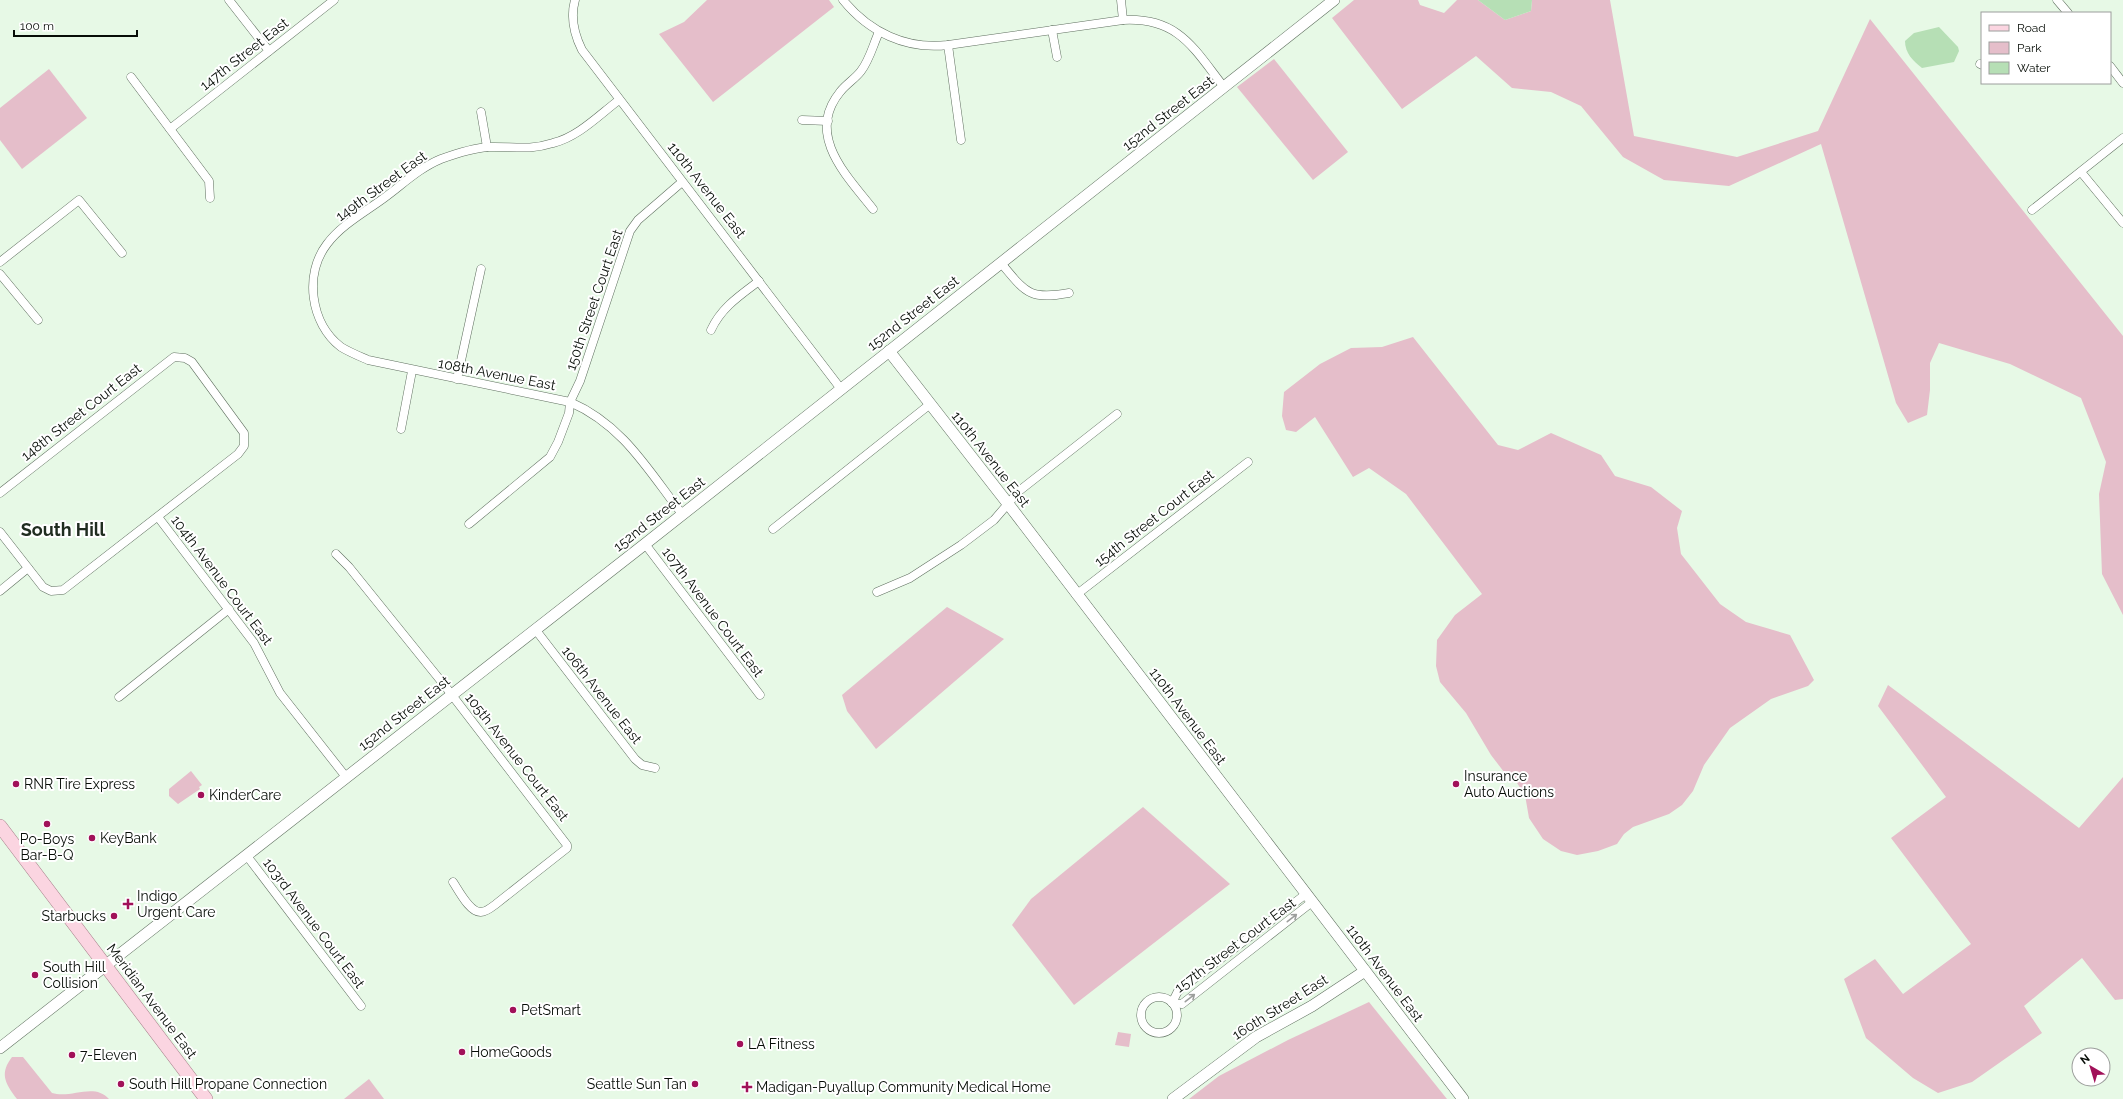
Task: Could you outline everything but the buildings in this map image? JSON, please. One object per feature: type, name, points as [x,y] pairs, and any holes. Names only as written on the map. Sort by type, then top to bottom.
[{"type":"main road","name":"152nd Street East","points":[[0,1048],[645,544],[1334,0]]},
{"type":"main road","name":"110th Avenue East","points":[[889,352],[1009,505],[1076,595],[1463,1099]]},
{"type":"main road","name":"Meridian Avenue East","points":[[0,826],[206,1099]]},
{"type":"main road","name":"160th Street East","points":[[1173,1099],[1256,1037],[1312,1006],[1365,971]]},
{"type":"street","points":[[229,0],[269,51]]},
{"type":"street","name":"147th Street East","points":[[170,129],[334,0]]},
{"type":"street","name":"110th Avenue East","points":[[575,0],[573,13],[576,39],[582,50],[841,390]]},
{"type":"street","points":[[845,0],[854,13],[879,32],[893,39],[915,45],[948,45],[1123,20],[1147,20],[1170,28],[1188,41],[1224,87]]},
{"type":"street","points":[[1120,0],[1123,20]]},
{"type":"street","points":[[2057,0],[2067,12]]},
{"type":"street","points":[[1052,30],[1057,57]]},
{"type":"street","points":[[873,209],[834,157],[828,138],[828,121],[833,102],[845,85],[866,64],[879,32]]},
{"type":"street","points":[[948,45],[962,140]]},
{"type":"street","points":[[2111,67],[2123,83]]},
{"type":"street","points":[[131,77],[209,181],[210,198]]},
{"type":"street","name":"149th Street East","points":[[313,276],[316,265],[326,245],[333,237],[426,166],[453,155],[487,147],[520,149],[554,143],[571,135],[619,100]]},
{"type":"street","points":[[481,112],[487,147]]},
{"type":"street","points":[[802,120],[828,121]]},
{"type":"street","points":[[2032,210],[2123,138]]},
{"type":"street","points":[[2081,172],[2123,223]]},
{"type":"street","name":"150th Street Court East","points":[[469,524],[550,457],[569,413],[570,402],[580,381],[630,231],[638,220],[682,182]]},
{"type":"street","points":[[0,262],[79,200],[122,254]]},
{"type":"street","points":[[1001,263],[1019,284],[1032,294],[1046,297],[1069,293]]},
{"type":"street","points":[[457,378],[481,269]]},
{"type":"street","points":[[0,274],[38,320]]},
{"type":"street","name":"108th Avenue East","points":[[313,276],[314,301],[321,322],[334,340],[346,349],[368,360],[412,371],[457,378],[570,402],[597,415],[613,428],[632,449],[682,514]]},
{"type":"street","points":[[711,330],[716,318],[724,308],[758,281]]},
{"type":"street","name":"148th Street Court East","points":[[0,493],[170,359],[181,357],[192,362],[241,426],[245,441],[238,454],[158,517]]},
{"type":"street","points":[[401,429],[412,371]]},
{"type":"street","points":[[773,529],[930,405]]},
{"type":"street","points":[[877,592],[910,578],[934,564],[994,520],[1009,505],[1019,491],[1117,414]]},
{"type":"street","name":"154th Street Court East","points":[[1076,595],[1248,462]]},
{"type":"street","points":[[0,532],[43,587],[56,592],[67,587],[158,517]]},
{"type":"street","name":"104th Avenue Court East","points":[[158,517],[257,648],[280,693],[346,777]]},
{"type":"street","name":"107th Avenue Court East","points":[[645,544],[760,695]]},
{"type":"street","name":"105th Avenue Court East","points":[[336,554],[349,567],[452,695],[564,840],[567,848],[496,904],[483,912],[476,911],[471,907],[453,882]]},
{"type":"street","points":[[0,591],[28,568]]},
{"type":"street","points":[[119,697],[229,609]]},
{"type":"street","name":"106th Avenue East","points":[[535,629],[635,759],[642,765],[655,768]]},
{"type":"street","name":"103rd Avenue Court East","points":[[246,856],[361,1006]]},
{"type":"street","name":"157th Street Court East","points":[[1172,1003],[1178,991],[1309,898]]},
{"type":"street","name":"157th Street Court East","points":[[1172,1003],[1175,1008],[1176,1020],[1169,1029],[1158,1032],[1147,1028],[1143,1024],[1141,1012],[1146,1002],[1157,997],[1168,999],[1172,1003],[1182,1004],[1309,898]]},
{"type":"green space","points":[[707,0],[829,0],[834,7],[713,102],[659,34],[684,22]]},
{"type":"green space","points":[[1354,0],[1418,0],[1420,5],[1444,13],[1457,0],[1478,0],[1505,20],[1531,11],[1532,0],[1610,0],[1634,136],[1737,157],[1818,131],[1870,19],[2123,336],[2123,615],[2102,574],[2099,494],[2106,462],[2081,398],[2010,364],[1939,343],[1930,363],[1930,390],[1927,415],[1908,423],[1896,403],[1821,144],[1729,186],[1664,180],[1623,157],[1581,106],[1551,92],[1512,88],[1476,56],[1402,109],[1332,18]]},
{"type":"green space","points":[[1274,59],[1348,152],[1313,180],[1237,87]]},
{"type":"green space","points":[[49,69],[87,118],[22,169],[0,140],[0,108]]},
{"type":"green space","points":[[1413,337],[1498,445],[1518,450],[1551,433],[1601,455],[1615,476],[1651,487],[1682,511],[1677,528],[1681,554],[1720,604],[1746,622],[1790,635],[1814,680],[1808,686],[1771,699],[1730,728],[1704,765],[1693,791],[1682,805],[1669,814],[1633,827],[1624,834],[1617,844],[1598,851],[1577,855],[1561,851],[1543,839],[1529,818],[1525,795],[1517,783],[1504,772],[1491,755],[1466,713],[1440,682],[1436,666],[1437,640],[1455,615],[1482,594],[1406,494],[1369,468],[1353,477],[1315,417],[1296,432],[1286,430],[1282,416],[1284,392],[1320,364],[1351,348],[1382,347]]},
{"type":"green space","points":[[947,607],[1004,639],[876,749],[847,711],[842,695]]},
{"type":"green space","points":[[1888,685],[2079,828],[2123,777],[2123,999],[2115,1000],[2082,958],[2024,1006],[2042,1033],[1972,1082],[1938,1093],[1913,1078],[1866,1038],[1844,979],[1875,959],[1903,994],[1971,944],[1891,838],[1946,797],[1878,706]]},
{"type":"green space","points":[[191,771],[202,785],[199,787],[200,789],[178,804],[169,796],[169,789]]},
{"type":"green space","points":[[1143,807],[1230,884],[1074,1005],[1012,925],[1031,899]]},
{"type":"green space","points":[[1369,1002],[1447,1099],[1189,1099],[1219,1076],[1288,1040]]},
{"type":"green space","points":[[1118,1032],[1131,1034],[1129,1047],[1115,1045]]},
{"type":"green space","points":[[12,1057],[23,1057],[52,1093],[67,1094],[89,1091],[103,1094],[109,1099],[17,1099],[9,1088],[5,1078],[6,1068]]},
{"type":"green space","points":[[369,1079],[384,1099],[344,1099]]},
{"type":"water","points":[[1478,0],[1532,0],[1531,11],[1505,20]]},
{"type":"water","points":[[1939,27],[1958,47],[1959,51],[1954,62],[1922,68],[1910,56],[1906,49],[1905,41],[1914,33]]},
{"type":"place","name":"RNR Tire Express","points":[[16,784]]},
{"type":"place","name":"Insurance Auto Auctions","points":[[1456,784]]},
{"type":"place","name":"KinderCare","points":[[201,795]]},
{"type":"place","name":"Po-Boys Bar-B-Q","points":[[47,824]]},
{"type":"place","name":"KeyBank","points":[[92,838]]},
{"type":"place","name":"Indigo Urgent Care","points":[[128,904]]},
{"type":"place","name":"Starbucks","points":[[114,916]]},
{"type":"place","name":"South Hill Collision","points":[[35,975]]},
{"type":"place","name":"PetSmart","points":[[513,1010]]},
{"type":"place","name":"LA Fitness","points":[[740,1044]]},
{"type":"place","name":"HomeGoods","points":[[462,1052]]},
{"type":"place","name":"7-Eleven","points":[[72,1055]]},
{"type":"place","name":"South Hill Propane Connection","points":[[121,1084]]},
{"type":"place","name":"Seattle Sun Tan","points":[[695,1084]]},
{"type":"place","name":"Madigan-Puyallup Community Medical Home","points":[[747,1087]]},
{"type":"district","name":"South Hill","points":[[63,530]]}]
